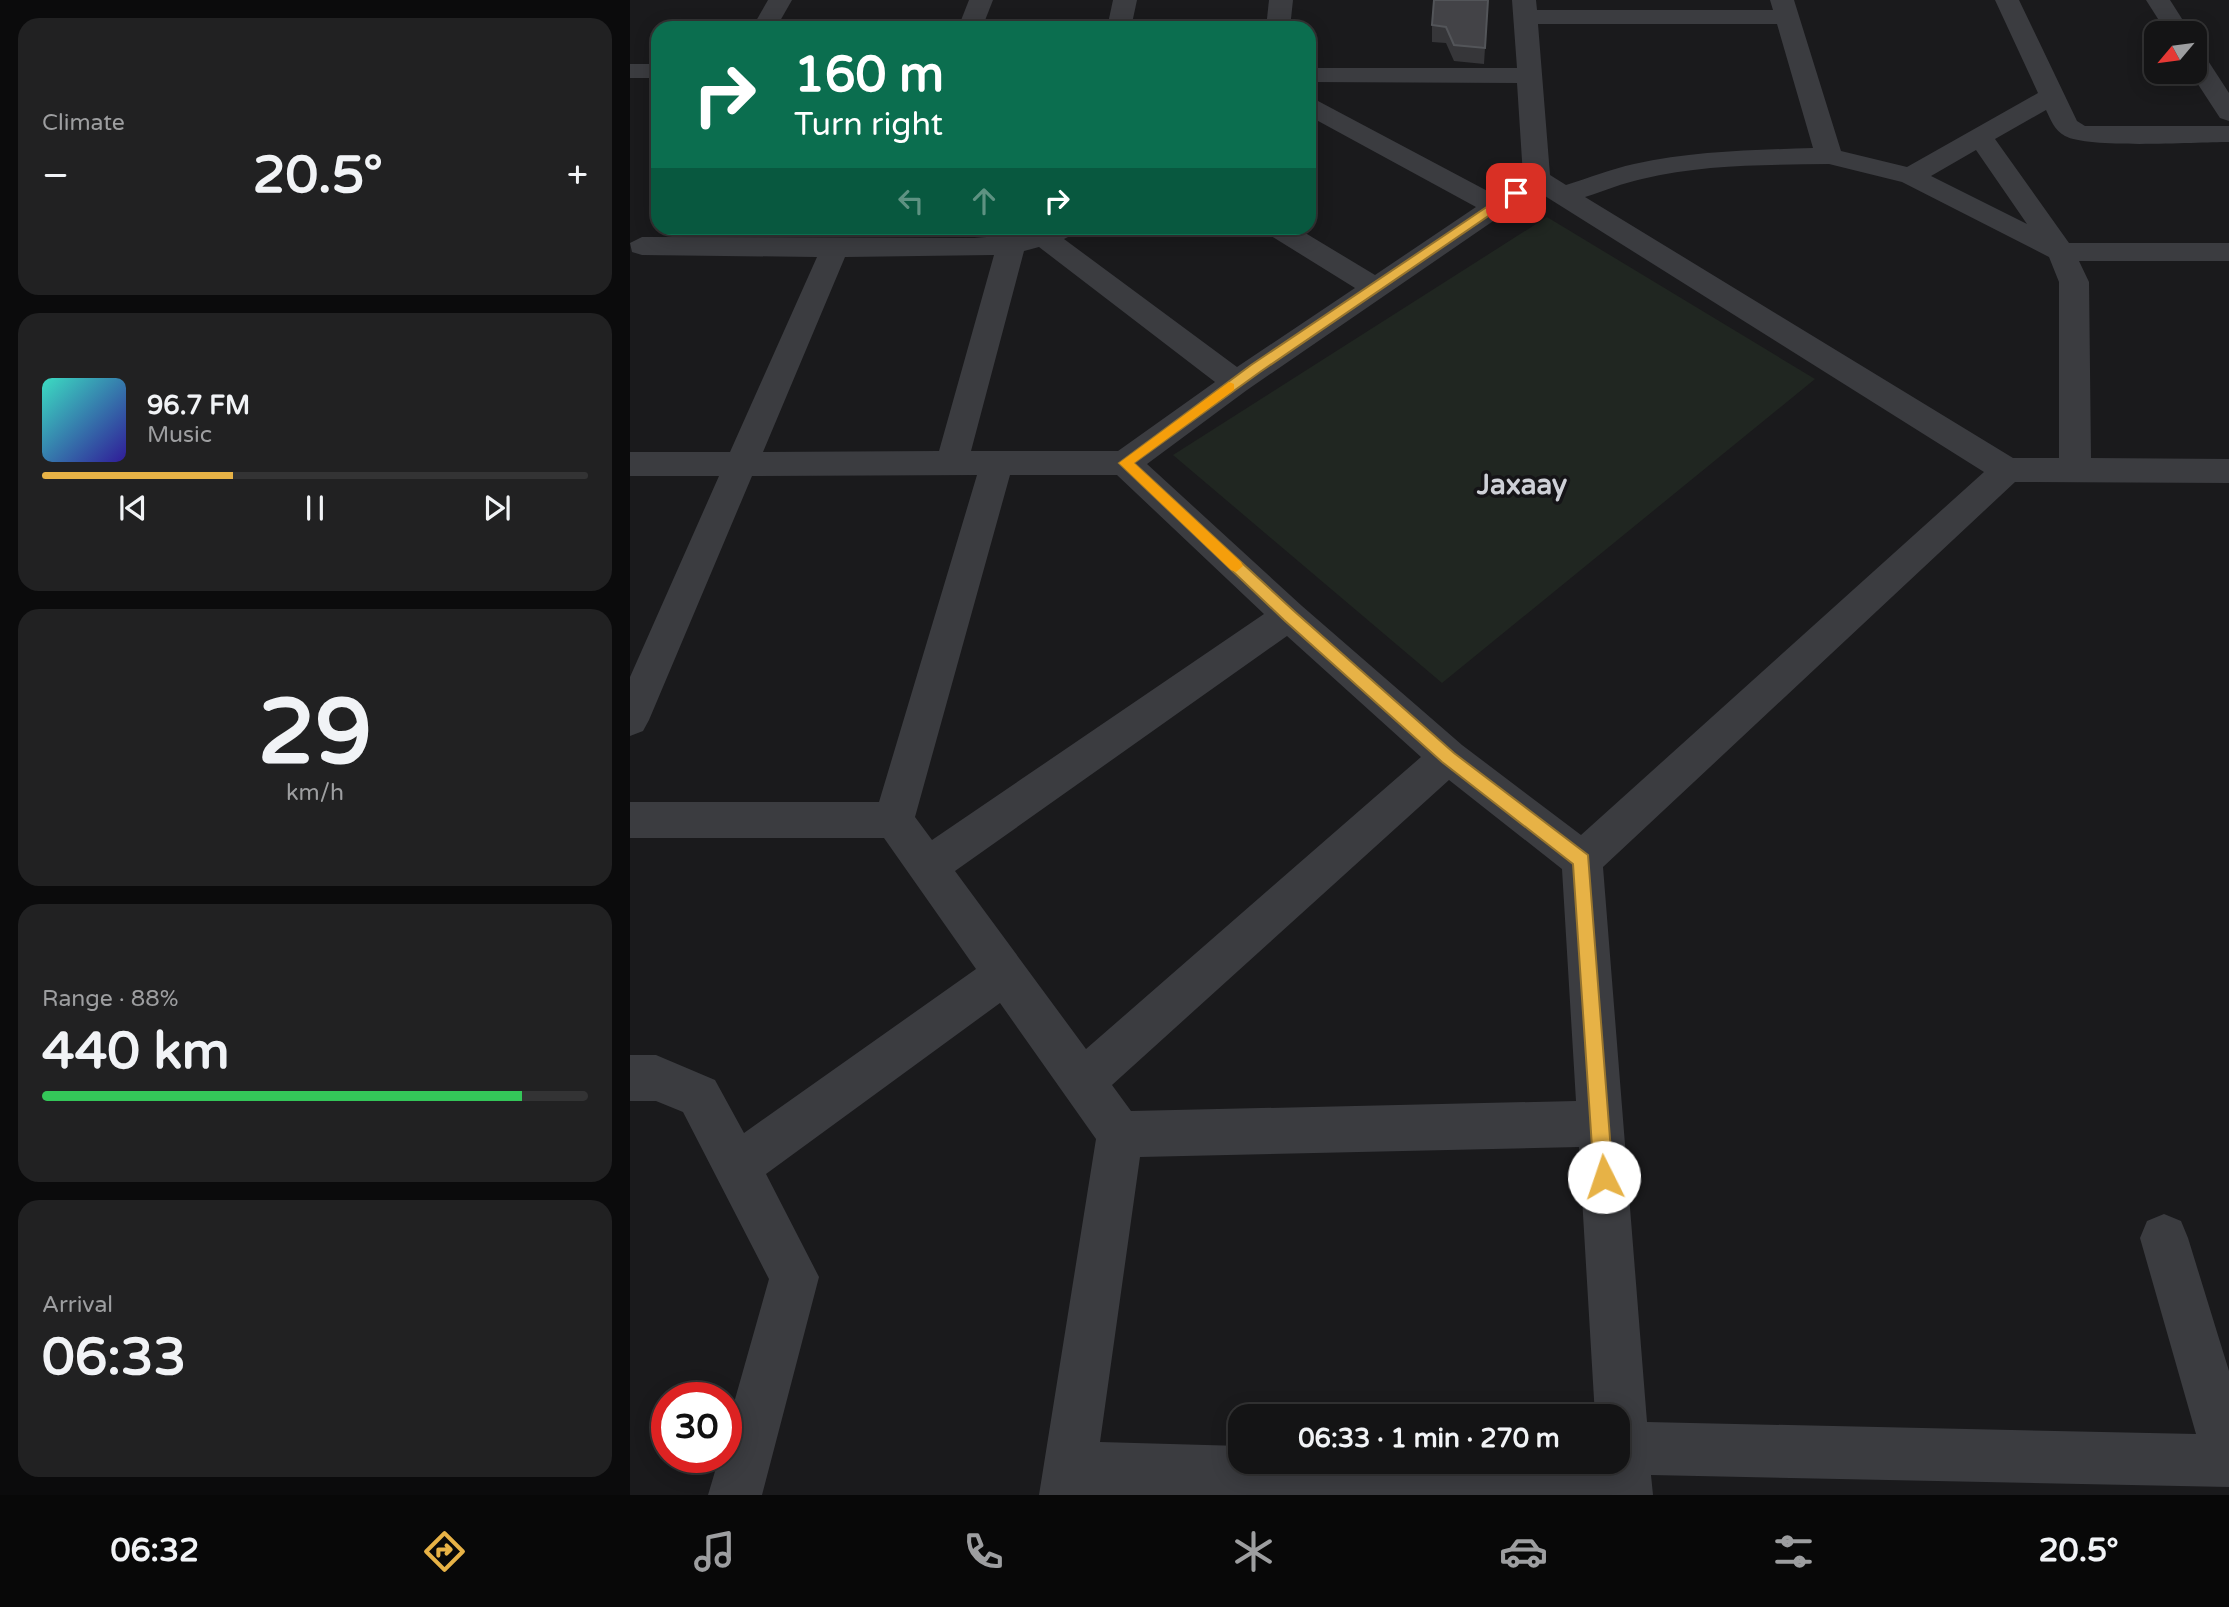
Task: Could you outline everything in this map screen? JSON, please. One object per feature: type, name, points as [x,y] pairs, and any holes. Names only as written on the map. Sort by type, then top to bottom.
[{"type":"street","points":[[768,21],[780,0]]},
{"type":"street","points":[[974,21],[981,0]]},
{"type":"street","points":[[1120,21],[1125,0]]},
{"type":"street","points":[[1279,21],[1281,0]]},
{"type":"street","points":[[2007,0],[2066,125],[2077,132],[2093,135],[2229,134]]},
{"type":"street","points":[[2158,0],[2171,21]]},
{"type":"street","points":[[1829,156],[1785,8],[1524,9],[1529,76],[1550,187],[2007,470],[2229,471]]},
{"type":"street","points":[[630,71],[651,71]]},
{"type":"street","points":[[1316,75],[1529,76]]},
{"type":"street","points":[[2207,78],[2229,113]]},
{"type":"street","points":[[1911,176],[2051,96]]},
{"type":"street","points":[[1316,110],[1496,207]]},
{"type":"street","points":[[1981,136],[2061,252],[2074,282],[2075,471]]},
{"type":"street","points":[[630,464],[1125,463],[1236,382],[1496,207],[1550,187],[1681,163],[1730,158],[1829,156],[1911,176],[2061,252],[2229,252]]},
{"type":"street","points":[[636,256],[651,229]]},
{"type":"street","points":[[636,256],[835,247],[890,237],[1011,245],[1047,235]]},
{"type":"street","points":[[1056,235],[1236,382]]},
{"type":"street","points":[[1289,235],[1374,287]]},
{"type":"street","points":[[953,463],[1011,245]]},
{"type":"street","points":[[630,720],[835,247]]},
{"type":"street","points":[[894,820],[997,463]]},
{"type":"street","points":[[1125,463],[1289,616],[1448,757],[1582,860],[1625,1475]]},
{"type":"street","points":[[1582,860],[2007,470]]},
{"type":"street","points":[[928,867],[1289,616]]},
{"type":"street","points":[[1082,1082],[1448,757]]},
{"type":"street","points":[[630,820],[894,820]]},
{"type":"street","points":[[894,820],[1120,1134],[1068,1482],[1625,1475],[2229,1459],[2164,1238]]},
{"type":"street","points":[[736,1167],[1004,974]]},
{"type":"street","points":[[630,1078],[656,1078],[699,1096],[794,1277],[735,1495]]},
{"type":"street","points":[[1120,1134],[1600,1123]]},
{"type":"shaded area","points":[[1547,217],[1815,379],[1442,683],[1173,455]]},
{"type":"building","points":[[1434,0],[1488,0],[1485,48],[1454,45],[1446,27],[1432,25]]},
{"type":"slow traffic","points":[[1229,387],[1125,463],[1236,566]]},
{"type":"district","name":"Jaxaay","points":[[1522,485]]},
{"type":"route","points":[[1516,193],[1236,382],[1125,463],[1289,616],[1448,757],[1582,860],[1604,1177]]}]
